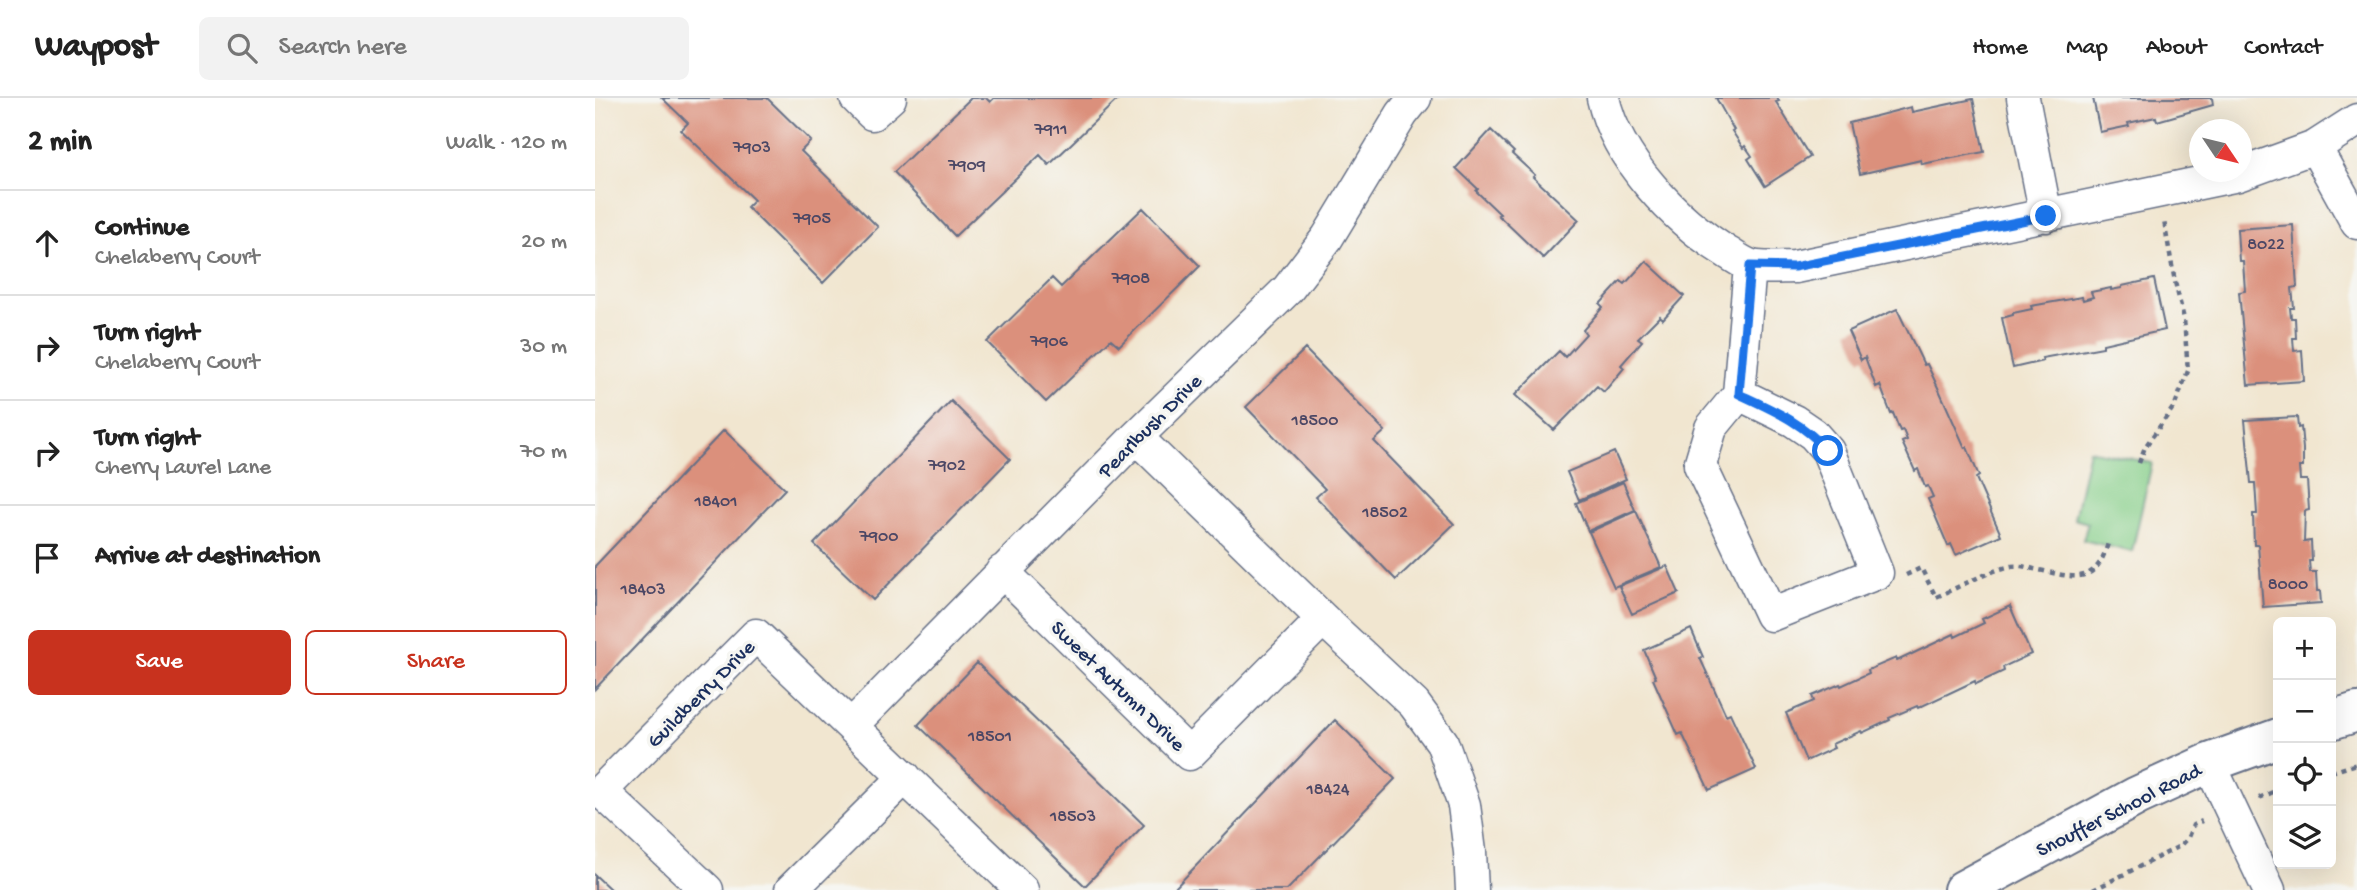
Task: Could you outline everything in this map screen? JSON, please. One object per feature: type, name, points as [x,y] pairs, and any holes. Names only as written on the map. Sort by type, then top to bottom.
[{"type":"main road","points":[[2336,718],[2357,712]]},
{"type":"main road","name":"Snouffer School Road","points":[[1963,890],[2137,796],[2209,763],[2273,740]]},
{"type":"street","points":[[856,98],[872,114],[890,98]]},
{"type":"street","name":"Pearlbush Drive","points":[[851,726],[1136,437],[1289,289],[1327,238],[1402,114],[1415,98]]},
{"type":"street","points":[[1603,98],[1607,116],[1625,153],[1646,182],[1706,239],[1750,266],[1794,267],[2238,175],[2315,146],[2357,120]]},
{"type":"street","points":[[2023,98],[2046,216]]},
{"type":"street","points":[[2315,146],[2357,223]]},
{"type":"street","points":[[1739,394],[1794,421],[1813,434],[1828,451],[1877,573],[1771,615],[1700,466],[1711,428],[1739,394],[1750,266]]},
{"type":"street","points":[[1136,437],[1414,704],[1442,742],[1464,806],[1472,890]]},
{"type":"street","name":"Sweet Autumn Drive","points":[[1002,572],[1189,754],[1323,619]]},
{"type":"street","name":"Guildberry Drive","points":[[707,890],[601,791],[756,635],[1022,890]]},
{"type":"street","points":[[2209,763],[2269,890]]},
{"type":"street","points":[[791,890],[905,777]]},
{"type":"path","points":[[2139,463],[2145,447],[2175,405],[2188,371],[2184,319],[2157,192]]},
{"type":"path","points":[[1877,573],[1900,578],[1921,568],[1936,597],[2015,565],[2074,577],[2086,575],[2097,569],[2103,561],[2108,543]]},
{"type":"path","points":[[2336,770],[2357,764]]},
{"type":"path","points":[[2093,890],[2180,846],[2193,825],[2273,792]]},
{"type":"green space","points":[[2089,450],[2152,463],[2132,552],[2083,540],[2088,523],[2074,519]]},
{"type":"building","points":[[662,98],[767,98],[811,141],[801,151],[878,227],[823,283],[747,207],[754,200],[681,130],[688,123]]},
{"type":"building","points":[[971,98],[986,98],[990,102],[994,98],[1119,98],[1049,165],[1040,155],[955,236],[894,172]]},
{"type":"building","points":[[1716,98],[1777,98],[1779,101],[1776,102],[1810,157],[1765,186],[1748,159],[1752,156],[1732,131],[1734,130]]},
{"type":"building","points":[[2093,98],[2212,98],[2213,105],[2157,121],[2156,117],[2100,132]]},
{"type":"building","points":[[1973,99],[1984,152],[1922,164],[1921,160],[1860,174],[1849,123],[1911,107],[1912,112]]},
{"type":"building","points":[[1491,130],[1535,175],[1533,177],[1579,220],[1543,258],[1498,215],[1500,214],[1476,191],[1478,189],[1456,168]]},
{"type":"building","points":[[1143,208],[1200,266],[1119,346],[1111,339],[1046,402],[987,342],[1052,278],[1061,287]]},
{"type":"building","points":[[2293,225],[2297,287],[2292,288],[2294,308],[2290,308],[2291,318],[2295,318],[2294,351],[2302,350],[2304,381],[2248,385],[2239,292],[2245,291],[2243,261],[2239,261],[2237,229]]},
{"type":"building","points":[[1646,261],[1684,296],[1663,319],[1660,316],[1638,338],[1642,341],[1621,365],[1624,368],[1604,392],[1597,386],[1554,430],[1515,395],[1559,351],[1565,357],[1586,334],[1583,330],[1603,307],[1600,304],[1621,281],[1625,284]]},
{"type":"building","points":[[2154,279],[2165,330],[2103,344],[2103,347],[2042,358],[2043,361],[2013,368],[2002,318],[2032,309],[2031,306],[2082,297],[2083,300],[2093,297],[2091,292],[2122,288]]},
{"type":"building","points":[[1897,309],[1924,365],[1927,364],[1965,448],[1967,447],[1979,476],[1976,478],[2001,535],[1956,555],[1951,544],[1948,546],[1928,499],[1933,497],[1928,486],[1925,487],[1918,469],[1915,471],[1902,442],[1907,440],[1903,430],[1900,431],[1880,385],[1876,387],[1865,357],[1861,360],[1848,331]]},
{"type":"building","points":[[1305,349],[1385,431],[1374,441],[1454,524],[1396,580],[1316,497],[1325,489],[1246,407]]},
{"type":"building","points":[[951,401],[1010,459],[873,600],[814,544]]},
{"type":"building","points":[[2297,417],[2303,449],[2303,467],[2299,467],[2300,480],[2307,480],[2309,510],[2305,511],[2304,542],[2311,541],[2310,572],[2316,572],[2321,603],[2263,607],[2258,545],[2254,545],[2253,514],[2257,514],[2255,483],[2251,483],[2245,420]]},
{"type":"building","points":[[724,430],[785,489],[595,689],[595,566]]},
{"type":"building","points":[[1614,452],[1626,479],[1579,500],[1567,472]]},
{"type":"building","points":[[1623,482],[1635,510],[1588,531],[1576,503]]},
{"type":"building","points":[[1636,511],[1661,567],[1614,587],[1589,532]]},
{"type":"building","points":[[1667,566],[1679,593],[1632,614],[1619,586]]},
{"type":"building","points":[[2010,606],[2031,654],[1976,684],[1975,681],[1832,744],[1834,748],[1806,761],[1786,713],[1814,701],[1812,696],[1869,673],[1868,670],[1896,658],[1897,661],[1954,634],[1955,637],[1984,623],[1982,619]]},
{"type":"building","points":[[1691,629],[1703,657],[1700,658],[1726,715],[1730,713],[1756,769],[1709,790],[1682,733],[1678,735],[1653,679],[1656,678],[1644,650]]},
{"type":"building","points":[[977,663],[1144,825],[1085,886],[918,725]]},
{"type":"building","points":[[1335,720],[1395,779],[1287,890],[1173,890]]},
{"type":"building","points":[[595,875],[611,890],[595,890]]},
{"type":"route","points":[[1828,451],[1813,434],[1794,421],[1739,394],[1750,266],[1794,267],[2046,216]]}]
